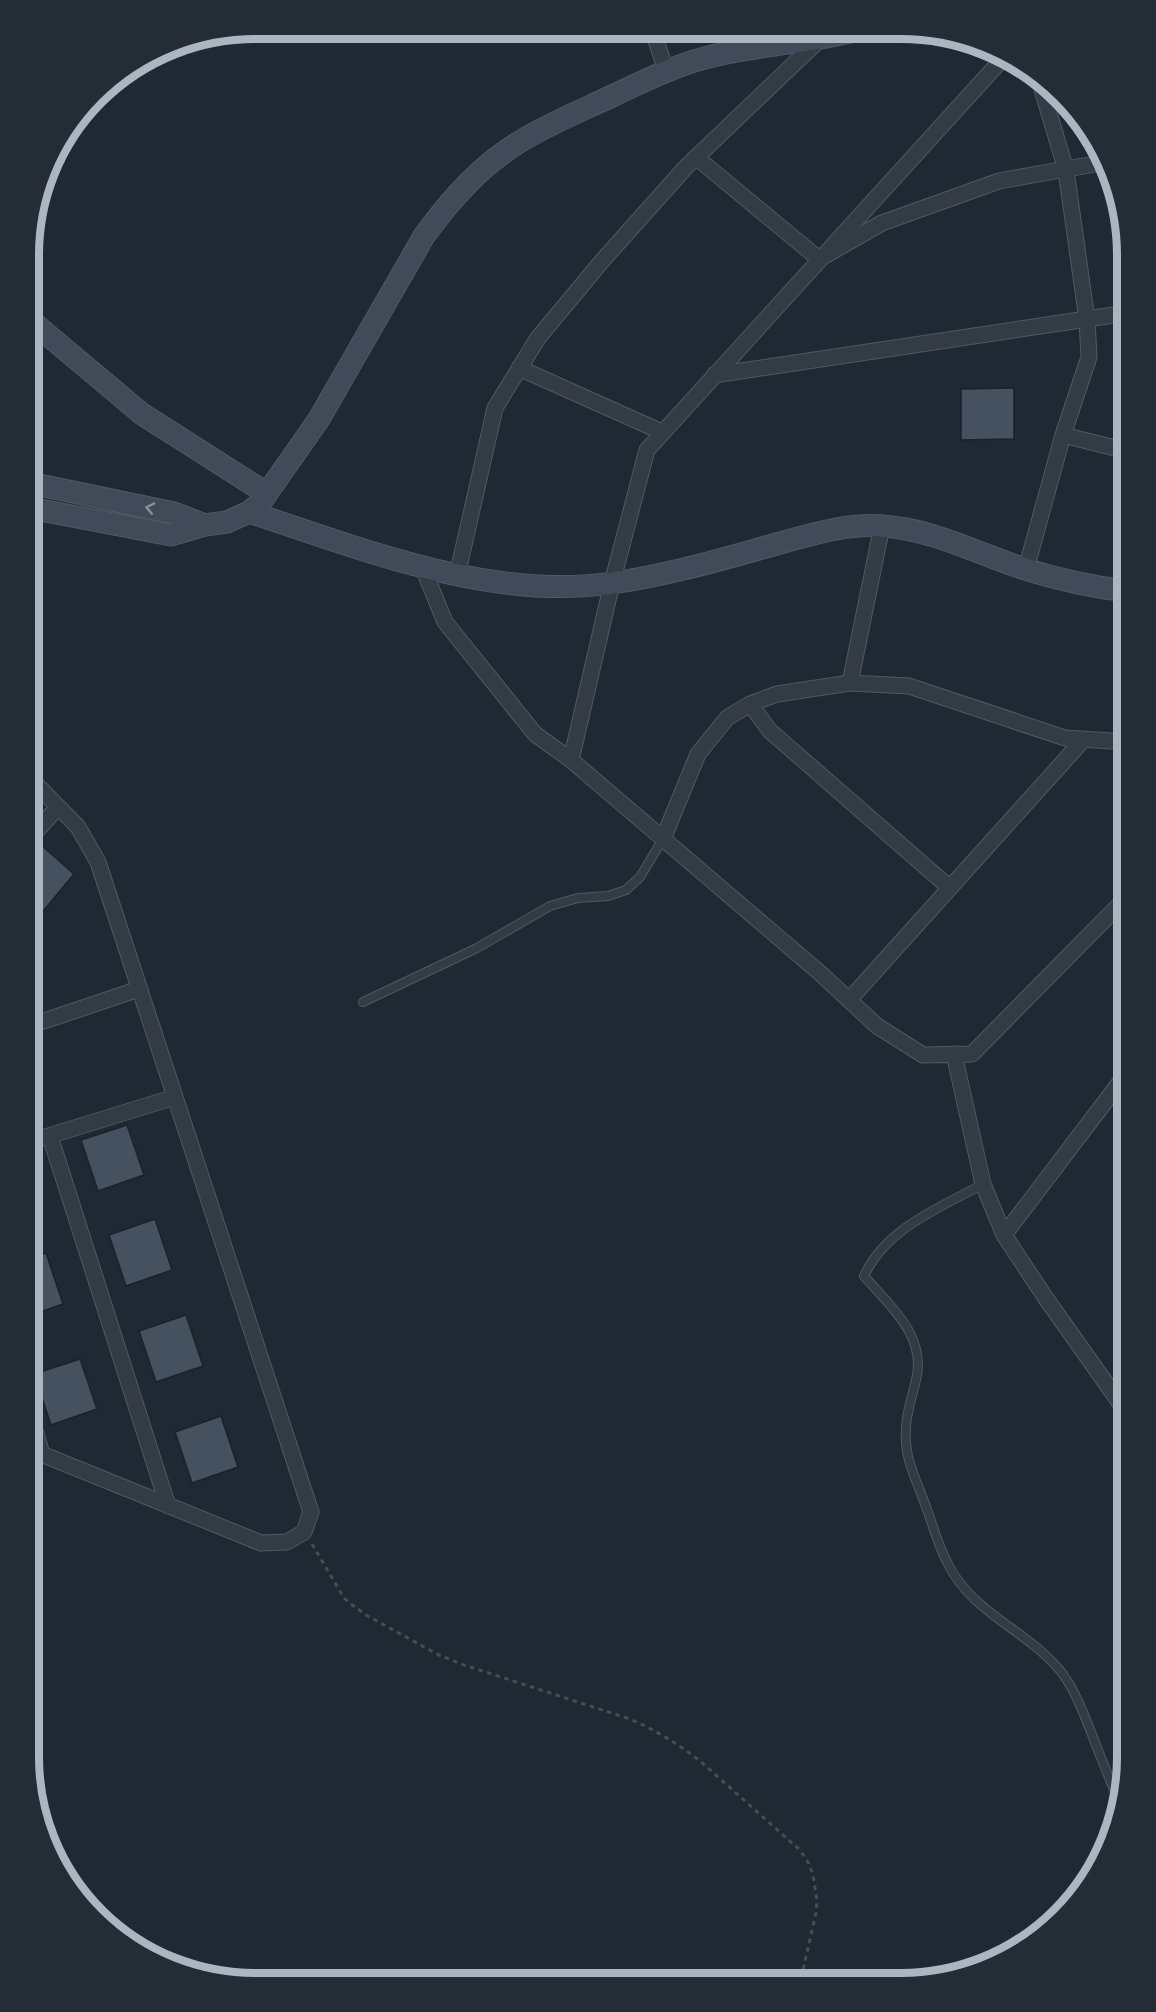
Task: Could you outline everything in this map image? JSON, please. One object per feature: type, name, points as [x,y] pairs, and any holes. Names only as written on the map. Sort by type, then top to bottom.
[{"type":"street","points":[[656,39],[666,71]]},
{"type":"street","points":[[39,510],[171,535],[233,520],[249,512],[261,502],[319,419],[424,236],[468,183],[494,160],[548,126],[666,71],[721,54],[820,39]]},
{"type":"street","points":[[457,576],[495,408],[538,338],[602,261],[686,167],[820,39]]},
{"type":"street","points":[[571,760],[612,583],[647,450],[999,62]]},
{"type":"street","points":[[1026,569],[1063,435],[1089,357],[1087,320],[1065,170],[1043,92]]},
{"type":"street","points":[[697,158],[819,259]]},
{"type":"street","points":[[819,259],[882,223],[999,181],[1097,164]]},
{"type":"street","points":[[714,375],[1117,315]]},
{"type":"street","points":[[39,328],[142,414],[266,493]]},
{"type":"street","points":[[519,368],[662,432]]},
{"type":"street","points":[[1063,435],[1117,448]]},
{"type":"street","points":[[39,485],[174,513],[205,525]]},
{"type":"street","points":[[249,512],[423,568],[457,576],[534,586],[612,583],[710,563],[839,528],[882,526],[909,529],[939,537],[1026,569],[1064,580],[1117,589]]},
{"type":"street","points":[[850,683],[882,526]]},
{"type":"street","points":[[423,568],[445,622],[536,734],[571,760],[820,973],[877,1026],[923,1055],[972,1054],[1117,907]]},
{"type":"street","points":[[663,839],[698,754],[727,718],[750,704],[777,694],[850,683],[909,686],[1065,738],[1117,741]]},
{"type":"street","points":[[750,704],[770,731],[950,888]]},
{"type":"street","points":[[849,1000],[1084,739]]},
{"type":"street","points":[[39,787],[78,827],[98,862],[311,1512],[304,1532],[287,1542],[261,1543],[39,1454]]},
{"type":"street","points":[[39,828],[58,807]]},
{"type":"street","points":[[39,1023],[139,989]]},
{"type":"street","points":[[954,1054],[983,1184],[1004,1235],[1045,1297],[1117,1394]]},
{"type":"street","points":[[1004,1235],[1117,1086]]},
{"type":"street","points":[[39,1139],[175,1097]]},
{"type":"street","points":[[50,1136],[168,1506]]},
{"type":"lane","points":[[363,1002],[477,948],[550,906],[578,898],[608,896],[626,890],[640,877],[663,839]]},
{"type":"lane","points":[[983,1184],[897,1232],[880,1249],[864,1276],[907,1326],[917,1347],[918,1370],[905,1429],[907,1453],[947,1563],[982,1605],[1046,1656],[1059,1670],[1083,1711],[1114,1790]]},
{"type":"path","points":[[304,1532],[344,1598],[366,1616],[437,1654],[461,1664],[646,1726],[700,1761],[800,1850],[813,1875],[817,1901],[816,1913],[802,1973]]},
{"type":"building","points":[[1014,388],[1014,439],[961,440],[961,389]]},
{"type":"building","points":[[39,845],[74,874],[39,916]]},
{"type":"building","points":[[127,1125],[144,1175],[98,1191],[81,1140]]},
{"type":"building","points":[[155,1219],[172,1270],[126,1286],[109,1235]]},
{"type":"building","points":[[46,1253],[63,1304],[39,1312],[39,1255]]},
{"type":"building","points":[[186,1315],[203,1366],[156,1382],[139,1331]]},
{"type":"building","points":[[80,1359],[97,1409],[51,1425],[39,1389],[39,1372]]},
{"type":"building","points":[[221,1416],[238,1467],[192,1483],[175,1432]]}]
